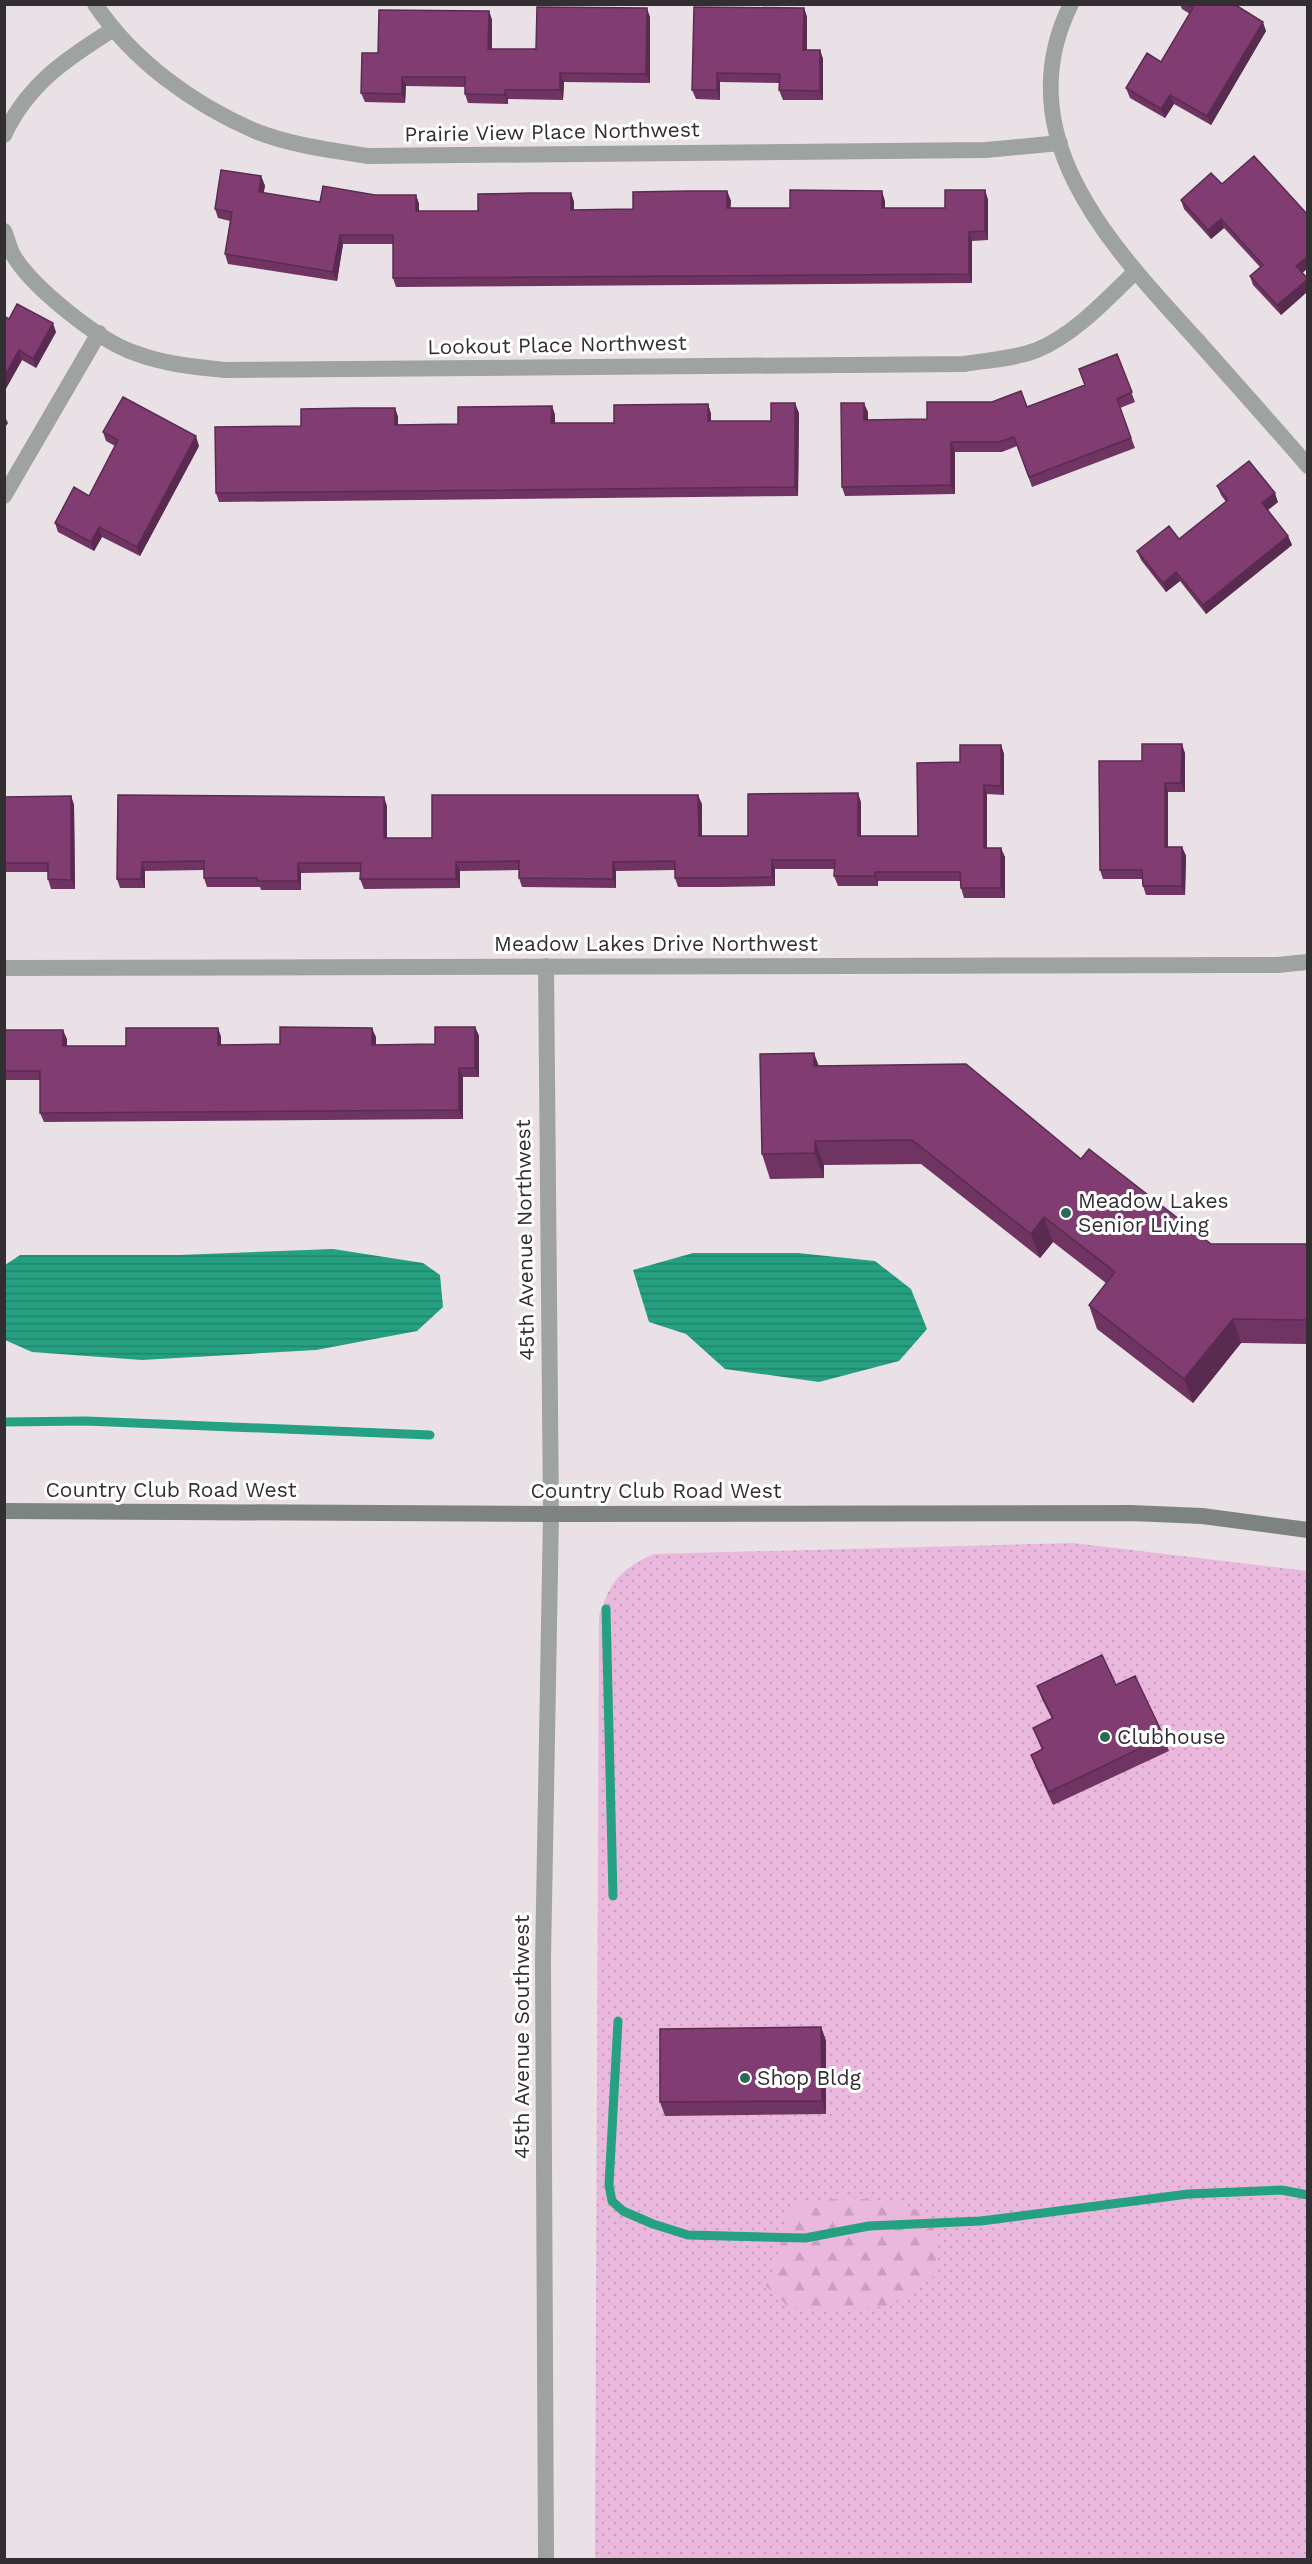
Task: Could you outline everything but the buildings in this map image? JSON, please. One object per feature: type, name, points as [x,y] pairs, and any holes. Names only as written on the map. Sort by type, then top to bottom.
[{"type":"main road","name":"Country Club Road West","points":[[4,1511],[551,1514],[1131,1513],[1202,1516],[1308,1530]]},
{"type":"street","name":"Prairie View Place Northwest","points":[[94,4],[112,30],[162,76],[202,104],[257,131],[314,147],[368,156],[986,150],[1059,143]]},
{"type":"street","points":[[1071,4],[1061,25],[1054,54],[1052,86],[1059,143],[1069,174],[1102,229],[1135,272],[1308,466]]},
{"type":"street","points":[[4,135],[15,112],[32,90],[65,60],[112,30]]},
{"type":"street","name":"Lookout Place Northwest","points":[[4,231],[12,253],[33,281],[64,308],[99,333],[133,353],[170,363],[225,370],[964,364],[1011,357],[1044,346],[1059,338],[1103,303],[1135,272]]},
{"type":"street","points":[[4,496],[99,333]]},
{"type":"street","name":"Meadow Lakes Drive Northwest","points":[[4,968],[1277,965],[1308,962]]},
{"type":"street","name":"45th Avenue Northwest","points":[[546,966],[551,1514]]},
{"type":"street","name":"45th Avenue Southwest","points":[[546,2559],[543,1960],[551,1514]]},
{"type":"green space","points":[[1073,1543],[1307,1571],[1307,2559],[595,2560],[599,1616],[607,1594],[624,1571],[653,1554]]},
{"type":"green space","points":[[848,2198],[888,2201],[927,2213],[937,2243],[936,2275],[888,2306],[832,2310],[789,2307],[766,2286],[778,2260],[784,2224],[796,2203]]},
{"type":"shaded area","points":[[333,1249],[423,1263],[440,1275],[443,1307],[417,1331],[316,1350],[142,1360],[32,1352],[5,1340],[5,1265],[20,1255],[179,1255]]},
{"type":"shaded area","points":[[693,1253],[798,1253],[875,1261],[911,1289],[927,1329],[899,1361],[819,1382],[725,1369],[686,1334],[649,1322],[633,1270]]},
{"type":"waterway","points":[[4,1422],[86,1421],[430,1435]]},
{"type":"waterway","points":[[606,1609],[613,1896]]},
{"type":"waterway","points":[[618,2021],[609,2185],[612,2201],[623,2211],[653,2224],[688,2235],[805,2238],[869,2226],[981,2221],[1188,2194],[1281,2190],[1308,2195]]},
{"type":"place","name":"Meadow Lakes Senior Living","points":[[1066,1213]]},
{"type":"place","name":"Clubhouse","points":[[1105,1737]]},
{"type":"place","name":"Shop Bldg","points":[[745,2078]]}]
